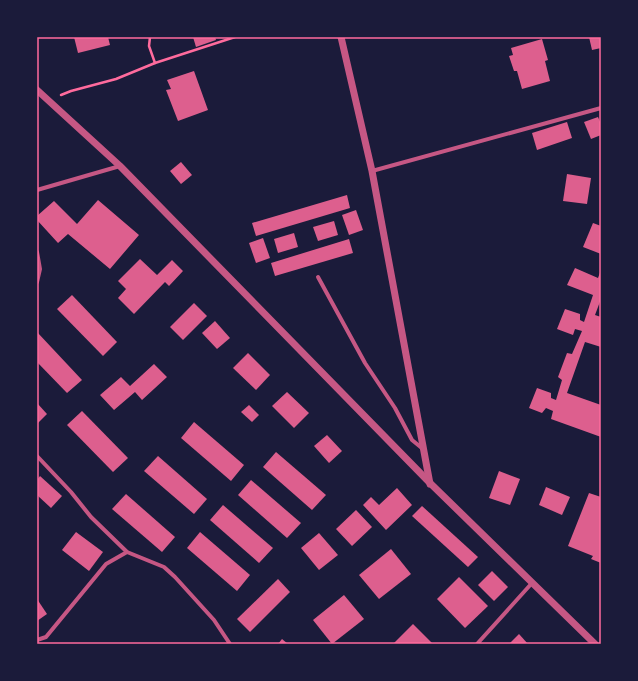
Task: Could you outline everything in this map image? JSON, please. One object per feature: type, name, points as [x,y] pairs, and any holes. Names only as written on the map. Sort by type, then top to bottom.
[{"type":"street","points":[[342,37],[372,171],[430,484]]},
{"type":"street","points":[[37,90],[48,102],[120,166],[430,484],[595,644]]},
{"type":"street","points":[[372,171],[418,157],[601,108]]},
{"type":"street","points":[[37,190],[120,166]]},
{"type":"street","points":[[37,252],[40,269],[37,282]]},
{"type":"street","points":[[318,277],[365,363],[395,408],[412,440],[424,450]]},
{"type":"street","points":[[37,456],[71,492],[91,517],[127,552],[164,567],[175,577],[214,620],[230,644]]},
{"type":"street","points":[[37,640],[46,637],[106,564],[127,552]]},
{"type":"street","points":[[477,644],[532,583]]},
{"type":"path","points":[[150,37],[149,46],[156,63]]},
{"type":"path","points":[[48,102],[71,91],[116,79],[156,63],[235,37]]},
{"type":"building","points":[[74,37],[108,37],[110,45],[78,53]]},
{"type":"building","points":[[193,37],[215,37],[216,40],[196,47]]},
{"type":"building","points":[[589,37],[601,37],[601,48],[592,50]]},
{"type":"building","points":[[542,39],[548,60],[545,61],[550,81],[522,89],[517,71],[514,71],[509,56],[513,55],[511,48]]},
{"type":"building","points":[[194,71],[208,110],[178,121],[166,90],[171,89],[167,80]]},
{"type":"building","points":[[598,117],[601,124],[601,135],[591,139],[584,122]]},
{"type":"building","points":[[567,122],[572,138],[537,150],[532,133]]},
{"type":"building","points":[[181,162],[192,175],[181,184],[170,171]]},
{"type":"building","points":[[567,174],[591,178],[587,204],[563,201]]},
{"type":"building","points":[[347,195],[350,208],[256,236],[252,223]]},
{"type":"building","points":[[98,200],[139,235],[110,269],[68,234],[58,243],[37,220],[37,216],[54,201],[77,224]]},
{"type":"building","points":[[356,210],[363,230],[349,235],[342,215]]},
{"type":"building","points":[[334,221],[338,235],[318,241],[313,227]]},
{"type":"building","points":[[593,223],[601,226],[601,254],[583,247]]},
{"type":"building","points":[[294,233],[298,247],[278,253],[274,239]]},
{"type":"building","points":[[263,238],[270,258],[256,263],[249,243]]},
{"type":"building","points":[[349,239],[353,253],[275,276],[271,263]]},
{"type":"building","points":[[140,259],[157,275],[172,260],[183,271],[169,286],[165,282],[134,314],[118,298],[126,289],[118,281]]},
{"type":"building","points":[[575,268],[598,278],[601,270],[601,299],[595,315],[601,317],[601,347],[585,342],[567,393],[601,405],[601,437],[551,419],[553,411],[546,408],[542,413],[529,408],[537,388],[551,393],[551,398],[556,400],[562,380],[558,377],[567,353],[572,354],[582,331],[575,329],[573,335],[557,329],[565,309],[580,314],[580,320],[584,322],[593,295],[567,285]]},
{"type":"building","points":[[72,295],[117,342],[103,356],[57,309]]},
{"type":"building","points":[[194,303],[207,316],[183,340],[170,327]]},
{"type":"building","points":[[215,321],[230,338],[217,349],[202,333]]},
{"type":"building","points":[[37,332],[82,380],[67,393],[37,362]]},
{"type":"building","points":[[248,353],[270,375],[256,390],[233,368]]},
{"type":"building","points":[[154,364],[167,377],[142,400],[135,392],[114,410],[100,395],[121,377],[130,386]]},
{"type":"building","points":[[287,392],[309,413],[294,428],[272,406]]},
{"type":"building","points":[[37,403],[47,414],[37,424]]},
{"type":"building","points":[[249,405],[259,415],[252,422],[241,412]]},
{"type":"building","points":[[82,411],[128,458],[113,472],[67,425]]},
{"type":"building","points":[[194,422],[244,465],[231,481],[181,438]]},
{"type":"building","points":[[327,435],[342,451],[329,463],[314,446]]},
{"type":"building","points":[[276,452],[326,495],[312,510],[263,467]]},
{"type":"building","points":[[158,456],[207,499],[194,514],[144,471]]},
{"type":"building","points":[[499,471],[520,479],[510,505],[489,498]]},
{"type":"building","points":[[40,476],[62,496],[51,508],[37,495],[37,480]]},
{"type":"building","points":[[251,480],[301,523],[287,538],[238,495]]},
{"type":"building","points":[[546,487],[570,497],[562,515],[539,505]]},
{"type":"building","points":[[397,488],[412,505],[386,530],[363,505],[371,497],[379,505]]},
{"type":"building","points":[[589,493],[601,497],[601,563],[591,559],[593,556],[568,546]]},
{"type":"building","points":[[126,494],[175,537],[162,552],[112,509]]},
{"type":"building","points":[[223,505],[273,548],[259,563],[210,520]]},
{"type":"building","points":[[422,506],[478,557],[468,567],[412,516]]},
{"type":"building","points":[[356,510],[372,527],[352,546],[336,529]]},
{"type":"building","points":[[76,532],[103,552],[89,571],[62,550]]},
{"type":"building","points":[[200,532],[250,575],[237,591],[187,548]]},
{"type":"building","points":[[319,533],[338,555],[319,570],[301,548]]},
{"type":"building","points":[[391,549],[411,574],[379,599],[359,575]]},
{"type":"building","points":[[492,571],[508,587],[494,601],[478,585]]},
{"type":"building","points":[[459,577],[488,606],[465,628],[437,599]]},
{"type":"building","points":[[278,579],[290,592],[250,632],[237,619]]},
{"type":"building","points":[[344,595],[364,619],[332,644],[313,620]]},
{"type":"building","points":[[37,599],[47,614],[37,621]]},
{"type":"building","points":[[413,624],[433,644],[393,644]]},
{"type":"building","points":[[519,634],[528,644],[509,644]]},
{"type":"building","points":[[282,639],[288,644],[278,644]]}]
